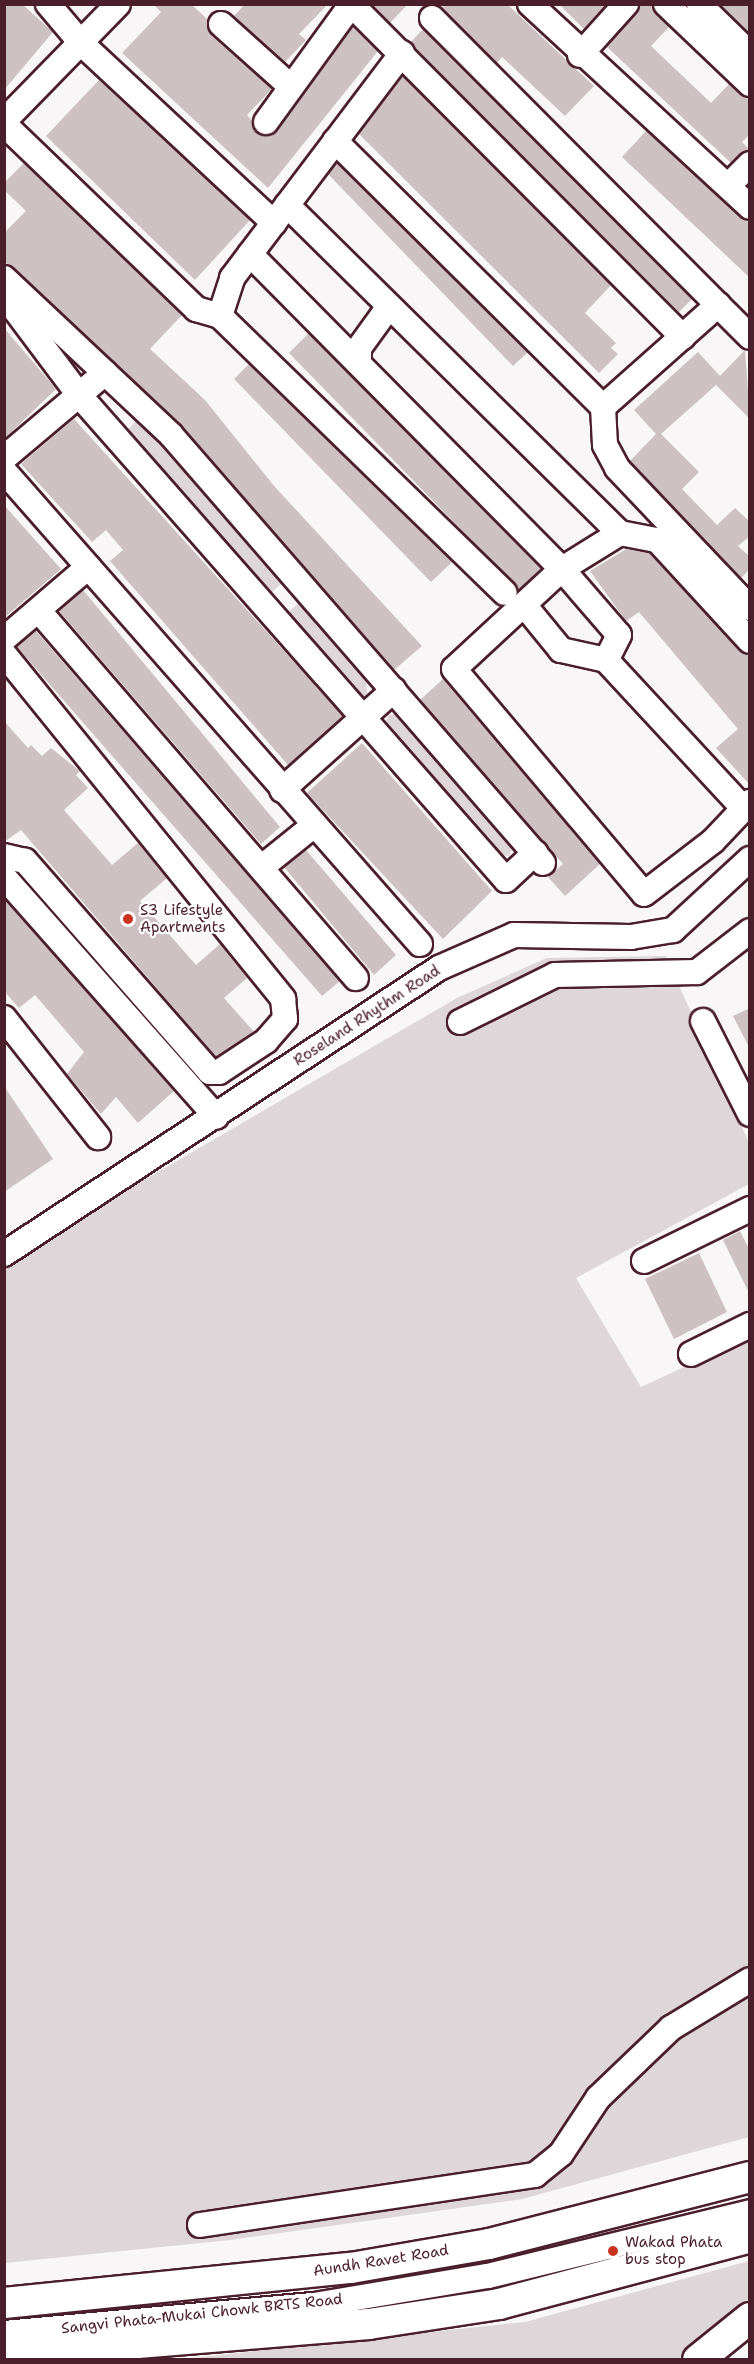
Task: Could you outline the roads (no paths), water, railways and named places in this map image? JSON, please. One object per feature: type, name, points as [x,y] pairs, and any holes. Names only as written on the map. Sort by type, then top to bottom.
[{"type":"main road","name":"Aundh Ravet Road","points":[[4,2303],[351,2268],[489,2244],[750,2177]]},
{"type":"main road","points":[[4,2354],[369,2324],[499,2304],[750,2237]]},
{"type":"main road","points":[[698,2360],[750,2318]]},
{"type":"main road","points":[[724,2360],[750,2340]]},
{"type":"street","points":[[48,4],[81,43],[388,308],[620,533],[657,540],[750,641]]},
{"type":"street","points":[[118,4],[4,122],[196,309],[220,316],[505,593]]},
{"type":"street","points":[[530,4],[580,55],[750,207]]},
{"type":"street","points":[[580,55],[626,4]]},
{"type":"street","points":[[666,4],[750,84]]},
{"type":"street","points":[[699,4],[750,54]]},
{"type":"street","points":[[266,122],[351,5],[683,337]]},
{"type":"street","points":[[432,18],[750,337]]},
{"type":"street","points":[[221,24],[290,86]]},
{"type":"street","points":[[220,316],[232,278],[402,54]]},
{"type":"street","points":[[335,141],[603,407],[605,445],[617,468],[750,608]]},
{"type":"street","points":[[728,186],[750,164]]},
{"type":"street","points":[[250,254],[359,361],[562,569],[619,635],[606,660]]},
{"type":"street","points":[[4,278],[171,435],[539,858],[506,880],[79,395],[4,295]]},
{"type":"street","points":[[603,407],[718,305]]},
{"type":"street","points":[[359,361],[358,348],[388,308]]},
{"type":"street","points":[[4,458],[105,373]]},
{"type":"street","points":[[4,471],[313,826],[420,944]]},
{"type":"street","points":[[525,606],[561,650],[606,660],[746,805],[713,841],[644,894],[454,669],[525,606],[562,569],[620,533]]},
{"type":"street","points":[[4,639],[88,567]]},
{"type":"street","points":[[39,611],[356,978]]},
{"type":"street","points":[[4,654],[283,999],[285,1019],[266,1041],[219,1072],[210,1071],[26,861],[4,856]]},
{"type":"street","points":[[282,790],[394,690]]},
{"type":"street","points":[[262,867],[313,826]]},
{"type":"street","points":[[713,841],[746,862]]},
{"type":"street","name":"Roseland Rhythm Road","points":[[4,1254],[216,1117],[386,1000],[490,942],[514,935],[631,937],[673,930],[746,862]]},
{"type":"street","points":[[4,877],[216,1117]]},
{"type":"street","points":[[460,1022],[555,975],[697,972],[750,931]]},
{"type":"street","points":[[4,1018],[98,1137]]},
{"type":"street","points":[[703,1021],[750,1114]]},
{"type":"street","points":[[644,1261],[750,1209]]},
{"type":"street","points":[[691,1354],[750,1325]]},
{"type":"street","points":[[200,2225],[535,2175],[561,2154],[598,2098],[671,2028],[750,1980]]},
{"type":"street","name":"Sangvi Phata-Mukai Chowk BRTS Road","points":[[4,2333],[314,2306],[488,2276],[750,2212]]},
{"type":"place","name":"S3 Lifestyle Apartments","points":[[128,919]]},
{"type":"place","name":"Wakad Phata bus stop","points":[[613,2251]]}]
